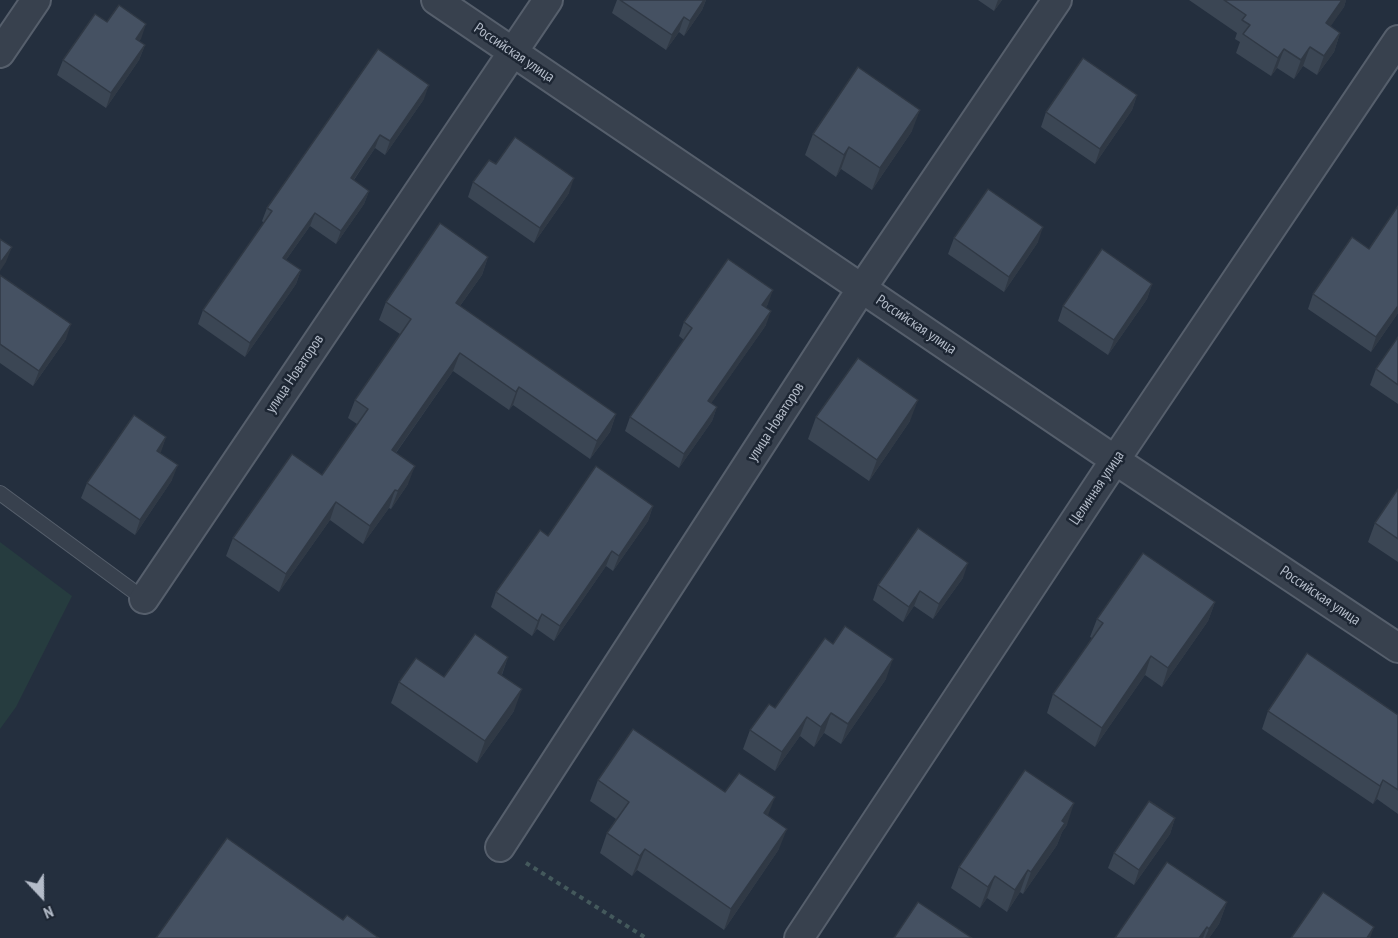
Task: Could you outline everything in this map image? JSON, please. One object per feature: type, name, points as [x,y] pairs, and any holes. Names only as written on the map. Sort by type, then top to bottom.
[{"type":"street","points":[[0,53],[36,0]]},
{"type":"street","name":"Российская улица","points":[[436,0],[1115,460],[1398,648]]},
{"type":"street","name":"улица Новаторов","points":[[144,599],[548,0]]},
{"type":"street","name":"улица Новаторов","points":[[500,847],[862,288],[1057,0]]},
{"type":"street","name":"Целинная улица","points":[[799,938],[1115,460],[1398,40]]},
{"type":"lane","points":[[0,493],[144,599]]},
{"type":"path","points":[[500,847],[646,938]]},
{"type":"green space","points":[[0,542],[72,596],[16,707],[0,729]]},
{"type":"building","points":[[620,0],[704,0],[690,21],[684,17],[672,35]]},
{"type":"building","points":[[1224,0],[1342,0],[1326,23],[1340,33],[1324,56],[1310,47],[1301,60],[1284,49],[1278,58],[1243,34],[1250,25],[1242,20],[1246,15]]},
{"type":"building","points":[[119,5],[146,24],[136,39],[145,45],[111,93],[63,60],[95,14],[107,22]]},
{"type":"building","points":[[378,49],[429,85],[390,141],[380,135],[351,178],[369,191],[341,231],[315,213],[283,258],[301,270],[250,343],[203,310],[272,211],[267,208]]},
{"type":"building","points":[[1083,58],[1137,95],[1100,149],[1046,112]]},
{"type":"building","points":[[858,67],[920,110],[880,168],[849,147],[844,155],[813,134]]},
{"type":"building","points":[[515,137],[574,178],[540,228],[473,182],[489,160],[496,164]]},
{"type":"building","points":[[988,189],[1043,227],[1009,277],[954,238]]},
{"type":"building","points":[[1398,206],[1398,306],[1376,337],[1313,294],[1352,237],[1369,249]]},
{"type":"building","points":[[440,223],[488,257],[456,303],[616,414],[597,441],[519,387],[516,392],[460,353],[392,450],[415,466],[398,491],[395,490],[370,526],[336,502],[286,574],[233,538],[292,454],[322,475],[368,409],[355,400],[411,319],[386,302]]},
{"type":"building","points":[[0,239],[12,247],[0,263]]},
{"type":"building","points":[[1102,249],[1152,284],[1114,340],[1063,306]]},
{"type":"building","points":[[728,259],[773,290],[762,305],[771,311],[708,401],[717,407],[684,454],[630,417],[692,328],[684,322]]},
{"type":"building","points":[[0,275],[71,324],[39,371],[0,344]]},
{"type":"building","points":[[1398,337],[1398,385],[1376,369]]},
{"type":"building","points":[[858,358],[918,400],[877,460],[816,417]]},
{"type":"building","points":[[134,415],[166,437],[157,451],[178,465],[140,520],[87,483]]},
{"type":"building","points":[[596,466],[653,506],[619,556],[612,551],[560,626],[542,614],[538,621],[496,592],[540,530],[548,536]]},
{"type":"building","points":[[1398,489],[1398,539],[1375,523]]},
{"type":"building","points":[[918,528],[968,563],[939,604],[920,591],[909,607],[878,585]]},
{"type":"building","points":[[1143,553],[1215,602],[1168,668],[1151,656],[1102,728],[1053,694],[1103,623],[1097,619]]},
{"type":"building","points":[[845,626],[893,659],[848,724],[831,713],[821,727],[807,717],[782,752],[750,730],[769,704],[775,708],[825,638],[833,644]]},
{"type":"building","points":[[475,634],[508,657],[498,673],[522,689],[485,741],[399,682],[416,658],[444,677]]},
{"type":"building","points":[[1307,653],[1398,715],[1398,790],[1383,780],[1380,786],[1268,711]]},
{"type":"building","points":[[633,729],[725,792],[739,773],[775,797],[764,813],[787,829],[731,909],[645,849],[640,856],[607,833],[629,802],[598,780]]},
{"type":"building","points":[[1025,770],[1074,803],[1062,821],[1065,823],[1031,872],[1028,870],[1015,890],[995,876],[988,887],[959,867]]},
{"type":"building","points":[[1149,801],[1175,818],[1139,870],[1114,853]]},
{"type":"building","points":[[227,838],[343,920],[347,915],[379,938],[156,938]]},
{"type":"building","points":[[1167,862],[1227,902],[1209,929],[1207,927],[1199,938],[1115,938]]},
{"type":"building","points":[[1323,892],[1374,927],[1367,938],[1291,938]]},
{"type":"building","points":[[918,902],[972,938],[894,938]]}]
